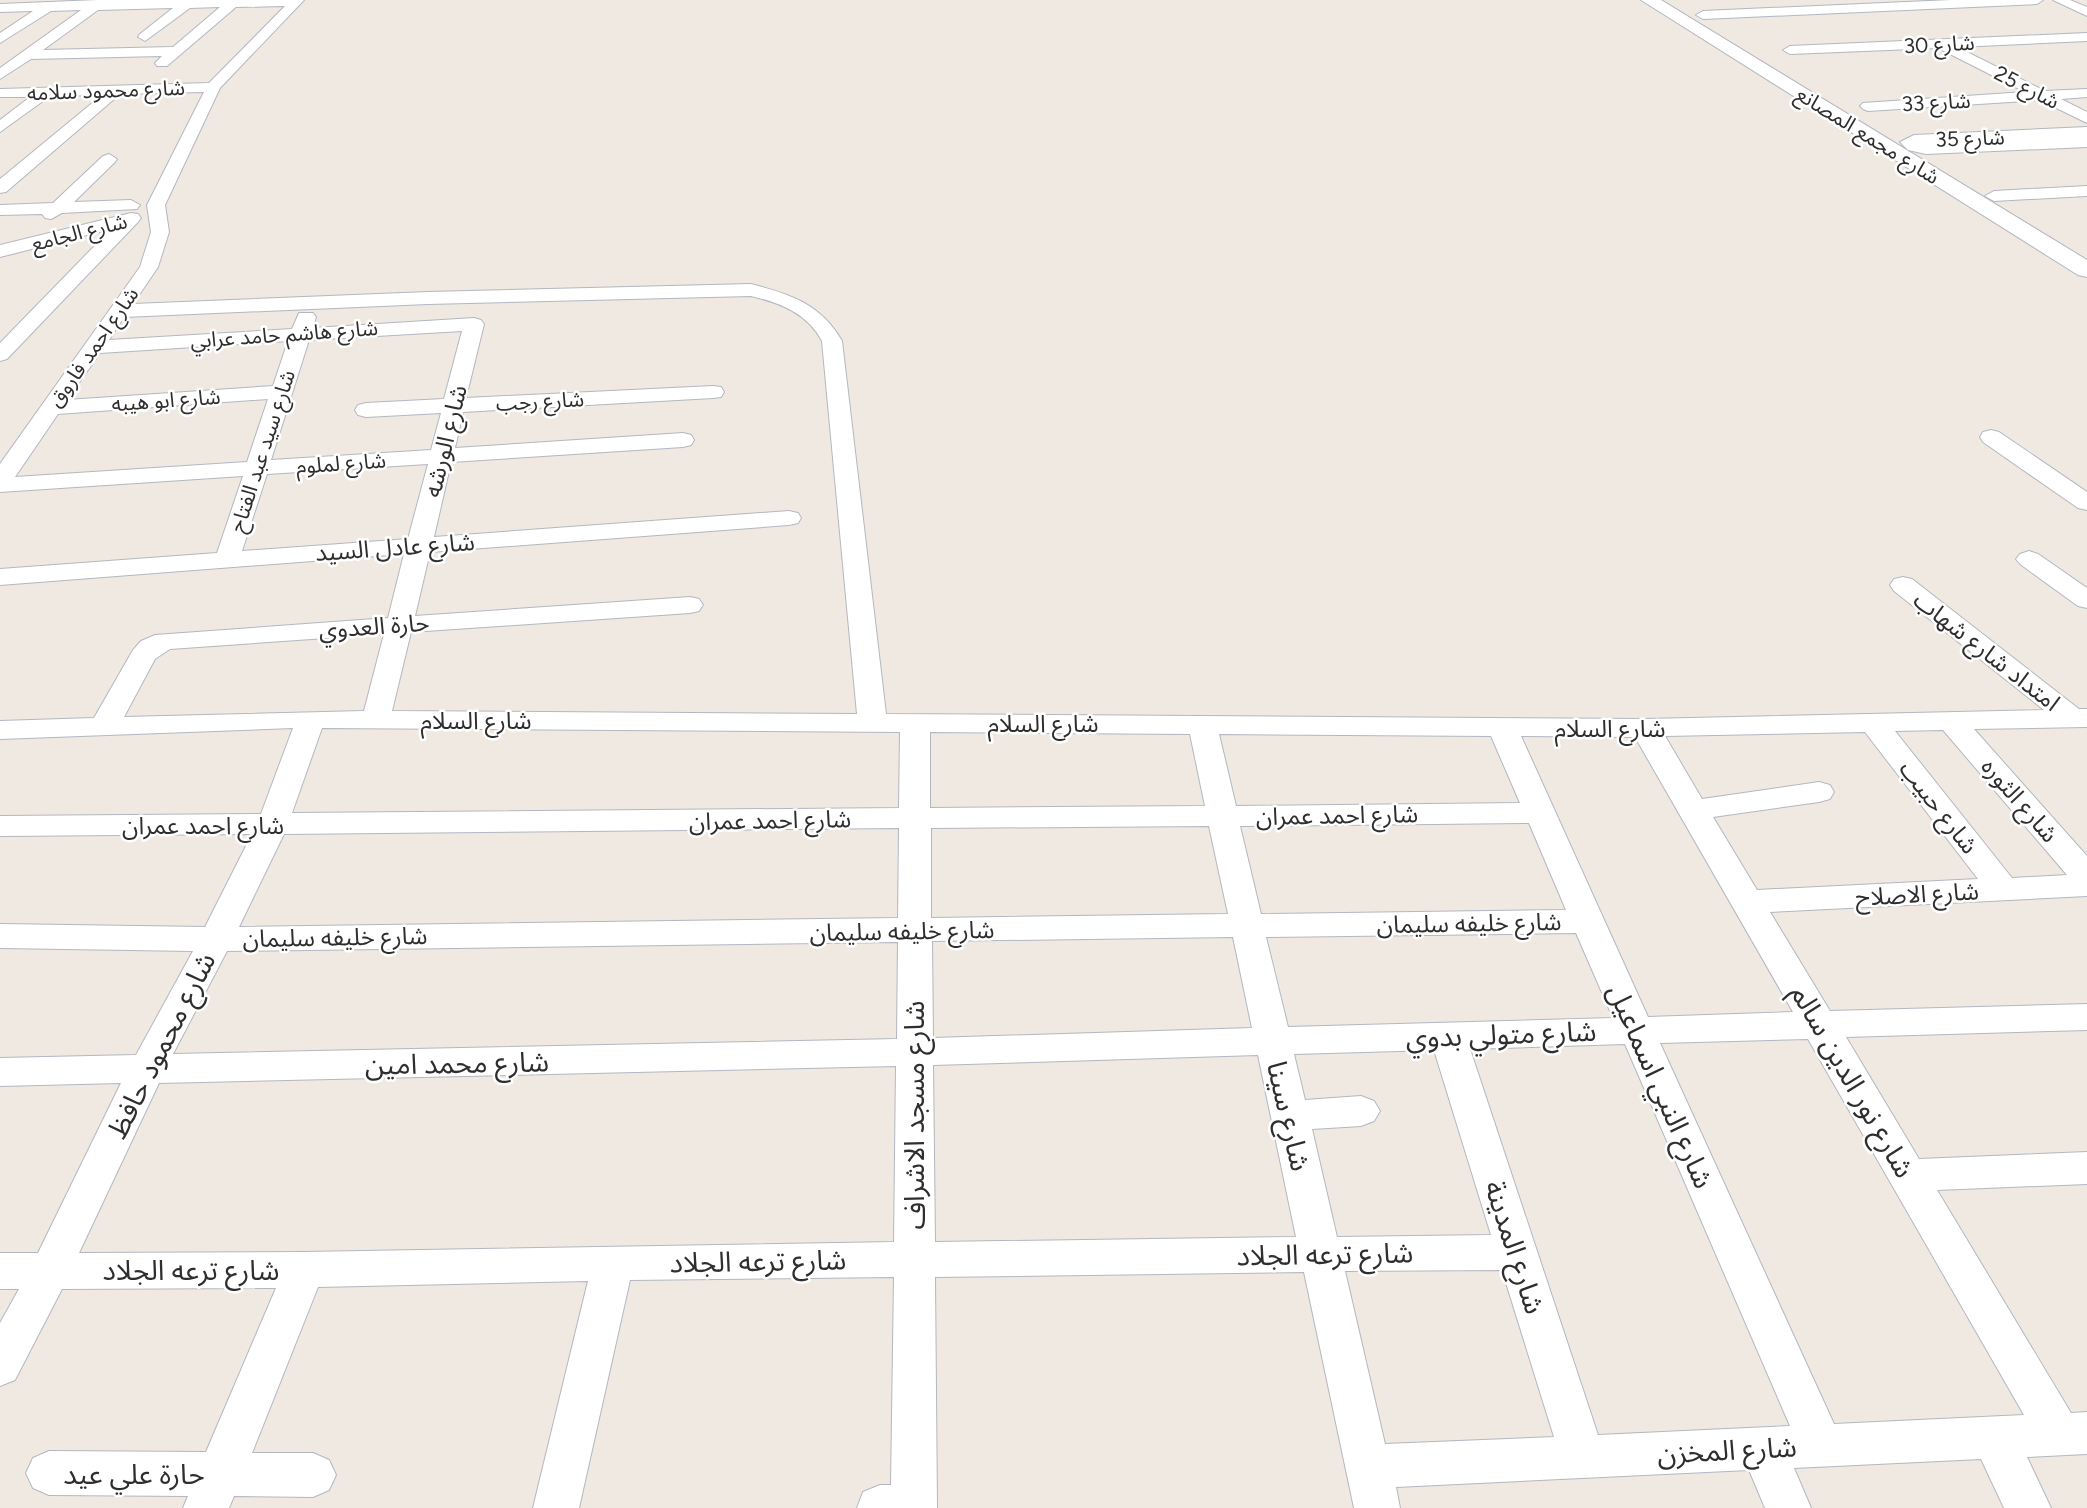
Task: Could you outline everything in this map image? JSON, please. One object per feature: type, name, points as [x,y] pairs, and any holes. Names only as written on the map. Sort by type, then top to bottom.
[{"type":"street","points":[[0,7],[11,0]]},
{"type":"street","name":"شارع مجمع المصانع","points":[[1648,0],[2086,269]]},
{"type":"street","points":[[1853,0],[1892,20]]},
{"type":"street","points":[[1703,15],[2037,0]]},
{"type":"street","points":[[2059,0],[2087,12]]},
{"type":"street","points":[[0,188],[236,1]]},
{"type":"street","points":[[0,7],[297,1]]},
{"type":"street","points":[[0,209],[157,208],[210,97],[212,87],[297,1]]},
{"type":"street","points":[[121,22],[145,2]]},
{"type":"street","points":[[145,37],[190,2]]},
{"type":"street","points":[[0,75],[100,3]]},
{"type":"street","points":[[0,39],[48,7]]},
{"type":"street","name":"شارع 25","points":[[1916,32],[2087,118]]},
{"type":"street","points":[[111,38],[194,36]]},
{"type":"street","name":"شارع 30","points":[[1790,50],[2087,37]]},
{"type":"street","points":[[48,39],[73,46],[127,53],[176,51]]},
{"type":"street","points":[[26,55],[73,46]]},
{"type":"street","points":[[0,127],[73,46]]},
{"type":"street","points":[[81,90],[127,53]]},
{"type":"street","points":[[1950,63],[2004,61]]},
{"type":"street","name":"شارع محمود سلامه","points":[[0,93],[22,92],[46,79],[81,90],[212,87]]},
{"type":"street","name":"شارع 33","points":[[1868,106],[2087,93]]},
{"type":"street","name":"شارع 35","points":[[2087,132],[1908,142],[1913,147],[1926,149],[2087,142]]},
{"type":"street","points":[[0,264],[109,159]]},
{"type":"street","points":[[1994,195],[2087,191]]},
{"type":"street","name":"شارع الجامع","points":[[0,251],[131,218],[157,208]]},
{"type":"street","name":"شارع احمد فاروق","points":[[0,483],[155,255],[160,232],[157,208]]},
{"type":"street","points":[[0,355],[131,218]]},
{"type":"street","points":[[119,311],[751,290],[782,298],[807,311],[825,325],[832,341],[872,722]]},
{"type":"street","name":"شارع سيد عبد الفتاح","points":[[227,560],[310,303]]},
{"type":"street","name":"شارع هاشم حامد عرابي","points":[[92,347],[469,322],[474,325]]},
{"type":"street","name":"شارع الورشه","points":[[376,719],[474,325]]},
{"type":"street","name":"شارع رجب","points":[[366,410],[713,391]]},
{"type":"street","name":"شارع ابو هيبه","points":[[50,408],[281,392]]},
{"type":"street","points":[[1991,437],[2087,503]]},
{"type":"street","name":"شارع لملوم","points":[[0,483],[257,469],[683,440]]},
{"type":"street","name":"شارع عادل السيد","points":[[0,577],[789,518]]},
{"type":"street","points":[[2029,559],[2087,600]]},
{"type":"street","name":"امتداد شارع شهاب","points":[[1903,585],[2079,718]]},
{"type":"street","name":"حارة العدوي","points":[[104,726],[143,656],[151,647],[165,641],[690,605]]},
{"type":"street","name":"شارع السلام","points":[[0,730],[311,719],[1645,728],[1875,725],[2079,718]]},
{"type":"street","name":"شارع محمود حافظ","points":[[0,1367],[51,1270],[146,1070],[216,939],[272,824],[311,719]]},
{"type":"street","name":"شارع مسجد الاشراف","points":[[902,1508],[914,1258],[915,722]]},
{"type":"street","name":"شارع الثوره","points":[[1952,722],[2087,877]]},
{"type":"street","name":"شارع سينا","points":[[1202,724],[1373,1488]]},
{"type":"street","name":"شارع حبيب","points":[[1875,725],[2003,890]]},
{"type":"street","name":"شارع النبي اسماعيل","points":[[1502,727],[1821,1446]]},
{"type":"street","name":"شارع نور الدين سالم","points":[[1645,728],[1908,1175],[2074,1434]]},
{"type":"street","points":[[1693,810],[1819,792]]},
{"type":"street","name":"شارع احمد عمران","points":[[0,826],[1539,813]]},
{"type":"street","name":"شارع الاصلاح","points":[[1747,902],[2087,885]]},
{"type":"street","name":"شارع خليفه سليمان","points":[[0,936],[216,939],[915,932],[1587,921]]},
{"type":"street","name":"شارع متولي بدوي","points":[[914,1052],[2087,1017]]},
{"type":"street","name":"شارع المدينة","points":[[1448,1036],[1583,1457]]},
{"type":"street","name":"شارع محمد امين","points":[[0,1072],[914,1052]]},
{"type":"street","points":[[1289,1116],[1361,1111]]},
{"type":"street","points":[[1908,1175],[2087,1168]]},
{"type":"street","name":"شارع ترعه الجلاد","points":[[0,1270],[304,1270],[914,1258],[1517,1252]]},
{"type":"street","points":[[556,1508],[613,1263]]},
{"type":"street","points":[[213,1491],[304,1270]]},
{"type":"street","name":"شارع المخزن","points":[[1373,1488],[1583,1457],[2074,1434]]},
{"type":"street","points":[[1994,1439],[2028,1508]]},
{"type":"street","points":[[1763,1448],[1788,1508]]},
{"type":"street","name":"حارة علي عيد","points":[[49,1473],[213,1491],[313,1475]]}]
